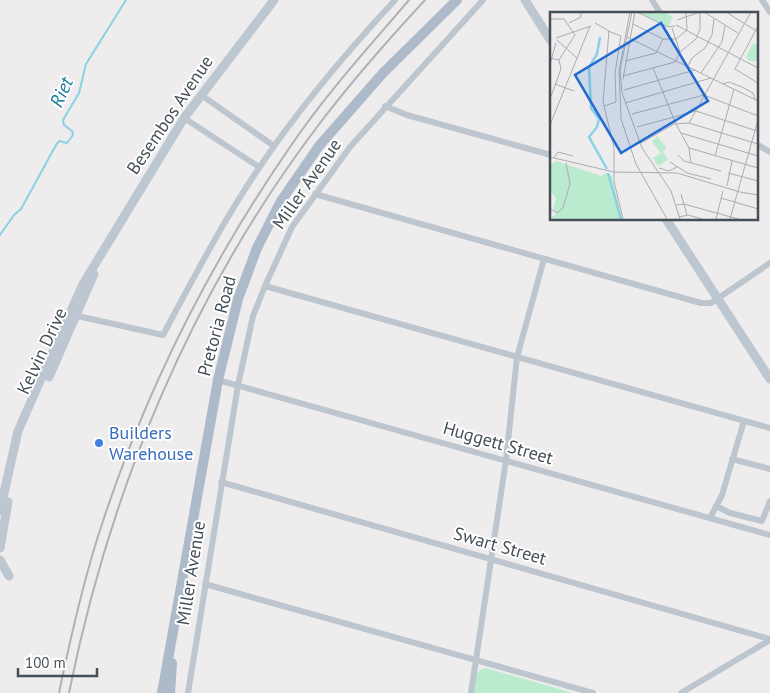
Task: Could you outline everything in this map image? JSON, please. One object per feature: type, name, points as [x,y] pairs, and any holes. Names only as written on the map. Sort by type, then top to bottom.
[{"type":"main road","name":"Pretoria Road","points":[[383,73],[387,65],[448,0]]},
{"type":"main road","name":"Pretoria Road","points":[[163,688],[218,380],[241,291],[257,248],[277,207],[319,146],[383,73],[457,0]]},
{"type":"main road","name":"Pretoria Road","points":[[170,693],[175,628]]},
{"type":"main road","points":[[153,693],[163,688]]},
{"type":"street","name":"Besembos Avenue","points":[[101,256],[184,118],[274,0]]},
{"type":"street","points":[[74,315],[162,335],[192,279],[259,167],[342,59],[394,0]]},
{"type":"street","name":"Miller Avenue","points":[[188,693],[238,384],[253,316],[265,286],[292,227],[350,147],[385,106],[483,0]]},
{"type":"street","points":[[525,0],[550,39]]},
{"type":"street","points":[[652,0],[660,12]]},
{"type":"street","points":[[762,0],[770,12]]},
{"type":"street","points":[[201,95],[274,146]]},
{"type":"street","points":[[385,106],[406,115],[550,155]]},
{"type":"street","points":[[184,118],[259,167]]},
{"type":"street","points":[[758,145],[770,152]]},
{"type":"street","points":[[315,194],[701,303],[708,304],[718,299],[770,263]]},
{"type":"street","points":[[667,220],[770,379]]},
{"type":"street","name":"Kelvin Drive","points":[[0,548],[13,469],[24,432],[74,315],[83,284],[101,256]]},
{"type":"street","points":[[471,693],[506,460],[517,357],[544,258]]},
{"type":"street","points":[[265,286],[770,428]]},
{"type":"street","name":"Kelvin Drive","points":[[0,511],[18,431],[74,315]]},
{"type":"street","name":"Huggett Street","points":[[218,380],[238,384],[770,535]]},
{"type":"street","points":[[710,518],[722,495],[744,421]]},
{"type":"street","points":[[732,459],[770,469]]},
{"type":"street","name":"Swart Street","points":[[221,482],[770,639]]},
{"type":"street","points":[[716,506],[730,513],[762,521],[765,520],[770,501]]},
{"type":"street","points":[[0,560],[9,576]]},
{"type":"street","points":[[205,584],[593,693]]},
{"type":"street","points":[[681,693],[770,639]]},
{"type":"green space","points":[[486,668],[573,693],[474,693],[477,674]]},
{"type":"waterway","name":"Riet","points":[[0,235],[14,215],[21,209],[56,145],[59,141],[67,143],[73,135],[72,131],[64,125],[63,120],[79,93],[86,64],[126,0]]},
{"type":"railway","points":[[59,693],[78,606],[103,521],[140,423],[160,375],[183,328],[233,236],[303,128],[332,90],[409,0]]},
{"type":"railway","points":[[69,693],[86,617],[107,542],[132,468],[161,396],[194,326],[231,257],[272,191],[317,127],[369,62],[425,0]]},
{"type":"place","name":"Builders Warehouse","points":[[99,443]]}]
